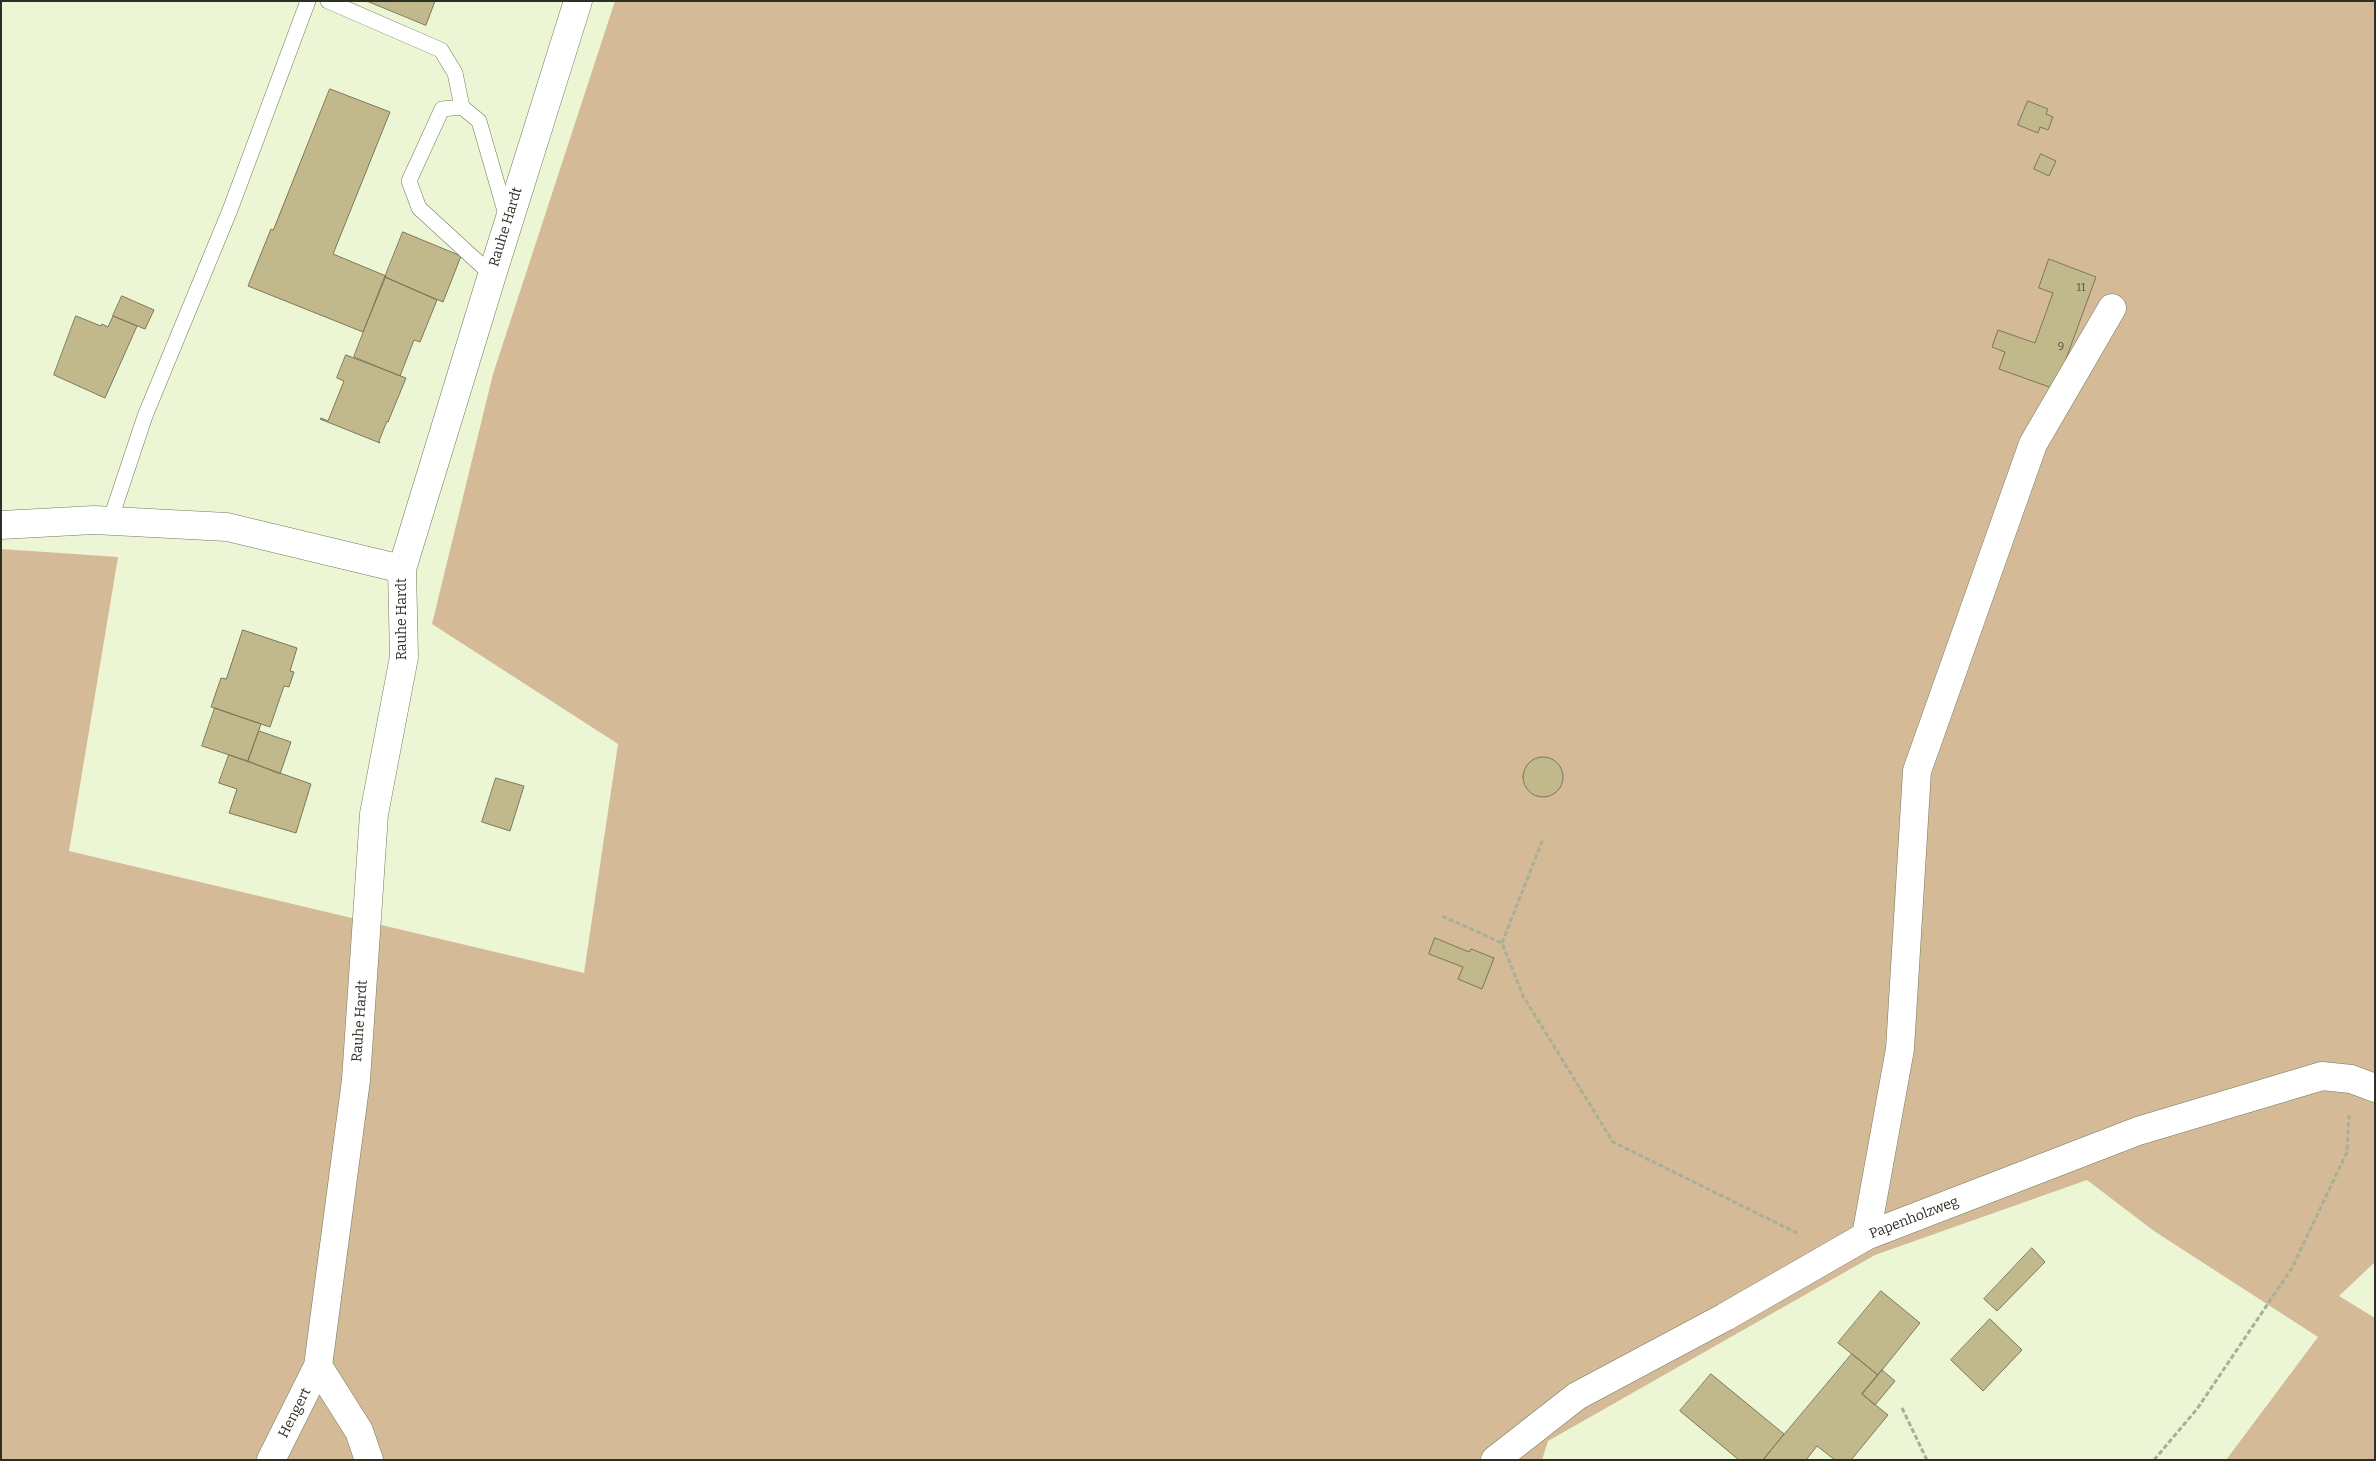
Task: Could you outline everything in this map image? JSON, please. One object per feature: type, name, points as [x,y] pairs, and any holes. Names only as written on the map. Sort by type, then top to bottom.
[{"type":"street","name":"Rauhe Hardt","points":[[318,1366],[356,1080],[374,814],[404,657],[402,569],[578,1]]},
{"type":"street","points":[[1866,1236],[1900,1049],[1917,772],[2033,444],[2112,308]]},
{"type":"street","name":"Rauhe Hardt","points":[[1,525],[94,520],[227,527],[402,569]]},
{"type":"street","name":"Papenholzweg","points":[[1495,1460],[1576,1396],[1725,1317],[1866,1236],[2138,1132],[2322,1076],[2363,1084]]},
{"type":"street","points":[[318,1366],[359,1431],[369,1460]]},
{"type":"street","name":"Hengert","points":[[271,1460],[318,1366]]},
{"type":"lane","points":[[110,521],[145,416],[230,210],[308,1]]},
{"type":"lane","points":[[328,1],[441,50],[455,73],[462,106],[478,121],[508,222]]},
{"type":"lane","points":[[462,106],[442,110],[408,181],[419,208],[492,275]]},
{"type":"path","points":[[1543,839],[1502,943],[1523,996],[1613,1142],[1837,1253]]},
{"type":"path","points":[[1442,916],[1502,943]]},
{"type":"path","points":[[2154,1460],[2197,1409],[2292,1268],[2347,1152],[2363,1084]]},
{"type":"path","points":[[1902,1408],[1927,1460]]},
{"type":"shaded area","points":[[615,1],[2375,1],[2375,1262],[2339,1296],[2375,1318],[2375,1460],[2226,1460],[2318,1337],[2154,1231],[2087,1180],[1875,1255],[1548,1441],[1542,1460],[1,1460],[1,549],[118,557],[69,851],[584,973],[618,744],[432,624],[493,374]]},
{"type":"building","points":[[367,1],[435,1],[426,25]]},
{"type":"building","points":[[330,89],[390,112],[333,254],[386,276],[363,332],[248,286],[271,229],[273,230]]},
{"type":"building","points":[[2028,101],[2048,109],[2046,114],[2053,117],[2048,130],[2040,127],[2038,133],[2018,125]]},
{"type":"building","points":[[2041,154],[2056,161],[2049,176],[2034,169]]},
{"type":"building","points":[[403,232],[461,256],[443,302],[385,277]]},
{"type":"building","points":[[2049,259],[2096,277],[2055,389],[1999,369],[2005,352],[1992,347],[1998,330],[2035,343],[2053,293],[2039,288]]},
{"type":"building","points":[[385,277],[437,300],[420,342],[414,340],[400,376],[354,357]]},
{"type":"building","points":[[122,296],[154,310],[145,329],[113,316]]},
{"type":"building","points":[[76,316],[108,327],[113,316],[137,326],[105,398],[54,375]]},
{"type":"building","points":[[346,355],[406,378],[379,441],[380,443],[320,419],[328,421],[344,381],[337,378]]},
{"type":"building","points":[[243,630],[297,648],[290,671],[294,672],[289,687],[284,686],[270,727],[211,707],[221,678],[226,679]]},
{"type":"building","points":[[215,708],[261,724],[248,761],[202,746]]},
{"type":"building","points":[[259,731],[291,742],[280,774],[248,761]]},
{"type":"building","points":[[229,755],[311,784],[296,833],[229,813],[237,789],[219,783]]},
{"type":"building","points":[[1543,757],[1557,763],[1563,777],[1557,791],[1543,797],[1529,791],[1523,777],[1529,763]]},
{"type":"building","points":[[496,778],[524,786],[510,831],[482,822]]},
{"type":"building","points":[[1435,938],[1469,952],[1471,949],[1494,958],[1482,989],[1458,979],[1463,967],[1429,954]]},
{"type":"building","points":[[2032,1248],[2045,1262],[1997,1311],[1984,1299]]},
{"type":"building","points":[[1881,1291],[1920,1323],[1878,1375],[1838,1343]]},
{"type":"building","points":[[1990,1319],[2022,1350],[1983,1391],[1951,1360]]},
{"type":"building","points":[[1852,1354],[1878,1375],[1862,1394],[1888,1415],[1851,1460],[1835,1460],[1817,1446],[1806,1460],[1763,1460]]},
{"type":"building","points":[[1882,1370],[1895,1381],[1875,1405],[1862,1394]]},
{"type":"building","points":[[1711,1374],[1784,1434],[1763,1460],[1739,1460],[1680,1411]]}]
